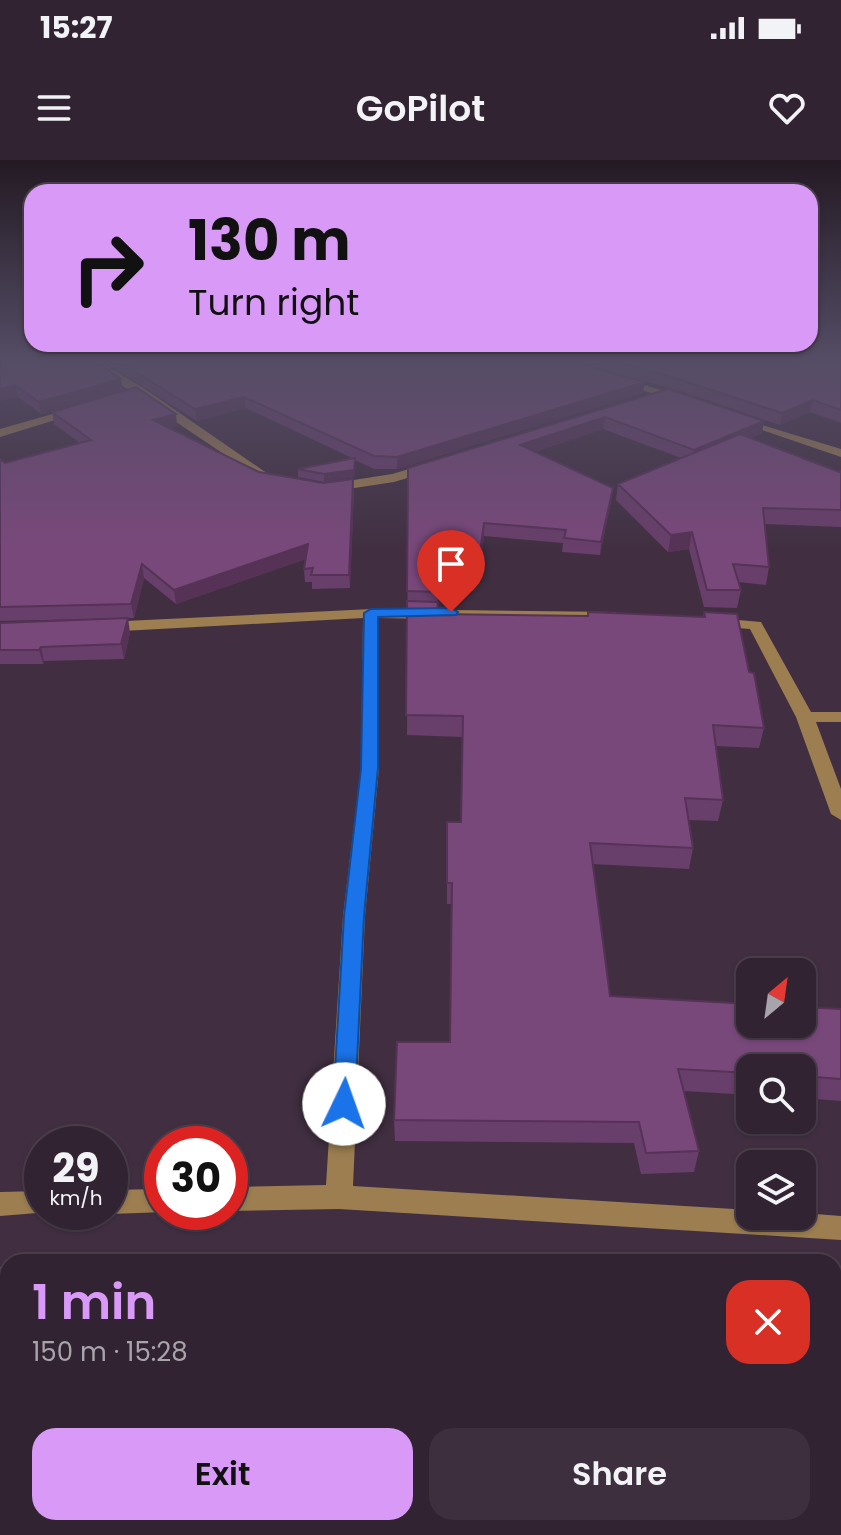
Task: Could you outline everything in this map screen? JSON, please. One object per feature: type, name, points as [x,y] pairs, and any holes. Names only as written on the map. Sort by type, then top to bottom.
[{"type":"street","points":[[0,433],[35,422]]},
{"type":"street","points":[[184,422],[240,462],[268,477],[281,480]]},
{"type":"street","points":[[751,422],[841,453]]},
{"type":"street","points":[[309,486],[324,489],[356,485],[394,478],[443,463]]},
{"type":"street","points":[[339,1197],[354,916],[370,768],[371,613]]},
{"type":"street","points":[[92,628],[371,613],[629,618]]},
{"type":"street","points":[[692,621],[755,625],[805,717],[841,814]]},
{"type":"street","points":[[805,717],[841,717]]},
{"type":"street","points":[[248,1199],[339,1197],[841,1228]]},
{"type":"street","points":[[0,1204],[24,1203]]},
{"type":"building","points":[[66,422],[157,422],[259,472],[323,483],[353,479],[349,575],[311,575],[313,568],[304,569],[308,544],[174,590],[142,564],[131,604],[0,607],[0,459],[5,463],[91,440]]},
{"type":"building","points":[[299,422],[512,422],[397,457],[374,456]]},
{"type":"building","points":[[559,422],[589,422],[520,445],[613,488],[601,542],[564,538],[566,530],[484,523],[480,552],[439,550],[438,592],[407,591],[408,468]]},
{"type":"building","points":[[619,422],[761,422],[694,450]]},
{"type":"building","points":[[740,434],[841,471],[841,510],[763,508],[769,567],[733,564],[741,590],[707,590],[692,532],[671,535],[618,484]]},
{"type":"building","points":[[355,458],[354,470],[324,474],[298,469]]},
{"type":"building","points":[[407,601],[438,602],[437,614],[588,616],[588,612],[705,617],[704,612],[737,614],[749,672],[754,673],[764,728],[713,725],[723,800],[685,798],[693,848],[590,843],[610,996],[736,1003],[736,1038],[816,1038],[816,1008],[841,1009],[841,1079],[816,1077],[816,1054],[736,1054],[736,1072],[678,1069],[699,1151],[646,1153],[639,1122],[394,1120],[397,1042],[450,1042],[452,883],[447,883],[447,822],[461,822],[463,716],[406,715]]},
{"type":"building","points":[[128,618],[121,644],[0,650],[0,623]]},
{"type":"route","points":[[344,1104],[354,916],[370,768],[371,613],[451,612]]}]
